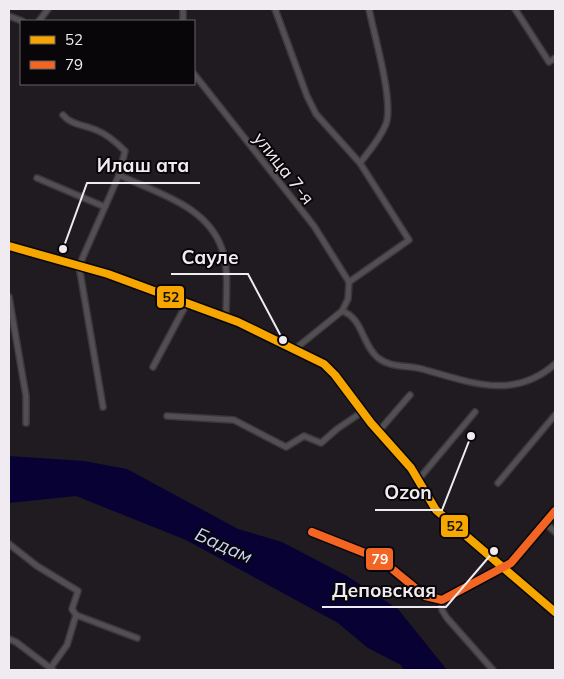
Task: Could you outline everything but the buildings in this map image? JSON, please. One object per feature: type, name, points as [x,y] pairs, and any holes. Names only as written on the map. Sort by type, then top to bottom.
[{"type":"street","points":[[40,20],[48,9]]},
{"type":"street","points":[[275,9],[307,96],[316,114],[360,163],[409,240],[348,282],[348,299],[342,311],[296,349]]},
{"type":"street","points":[[360,163],[380,138],[386,122],[388,103],[369,9]]},
{"type":"street","points":[[515,9],[549,62],[555,58]]},
{"type":"street","name":"улица 7-я","points":[[195,75],[314,226],[348,282]]},
{"type":"street","points":[[64,115],[72,122],[107,136],[124,151],[119,175],[79,266],[103,407]]},
{"type":"street","points":[[119,175],[188,207],[216,235],[223,250],[226,272],[226,318]]},
{"type":"street","points":[[37,178],[105,207]]},
{"type":"street","points":[[9,246],[108,274],[187,303],[296,349],[330,369],[378,432],[399,453],[436,510],[555,612]]},
{"type":"street","points":[[9,297],[26,396],[26,422]]},
{"type":"street","points":[[153,368],[187,303]]},
{"type":"street","points":[[342,311],[354,317],[376,356],[390,365],[422,369],[462,381],[505,387],[519,385],[540,376],[555,364]]},
{"type":"street","points":[[378,432],[410,395]]},
{"type":"street","points":[[167,416],[234,420],[286,447],[304,436],[321,443],[337,429],[362,412]]},
{"type":"street","points":[[418,480],[475,412]]},
{"type":"street","points":[[498,483],[555,415]]},
{"type":"street","points":[[312,532],[380,559],[425,596],[442,600],[511,563],[555,511]]},
{"type":"street","points":[[545,523],[555,532]]},
{"type":"street","points":[[9,544],[37,566],[78,591],[72,608],[76,615],[137,638]]},
{"type":"street","points":[[442,600],[443,612],[447,618],[493,670]]},
{"type":"street","points":[[9,639],[16,642],[51,670],[67,645],[76,615]]},
{"type":"water","name":"Бадам","points":[[9,456],[84,461],[127,469],[238,529],[282,542],[347,576],[398,609],[447,670],[404,670],[401,665],[368,648],[338,623],[186,540],[76,496],[9,503]]},
{"type":"transit line","name":"52","points":[[9,246],[108,274],[238,322],[324,364],[335,375],[371,423],[411,468],[436,510],[555,612]]},
{"type":"transit line","name":"79","points":[[312,532],[380,559],[425,596],[442,600],[511,563],[555,511]]},
{"type":"place","name":"Илаш ата","points":[[63,249]]},
{"type":"place","name":"Сауле","points":[[283,340]]},
{"type":"place","name":"Ozon","points":[[471,436]]},
{"type":"place","name":"Деповская","points":[[494,551]]}]
